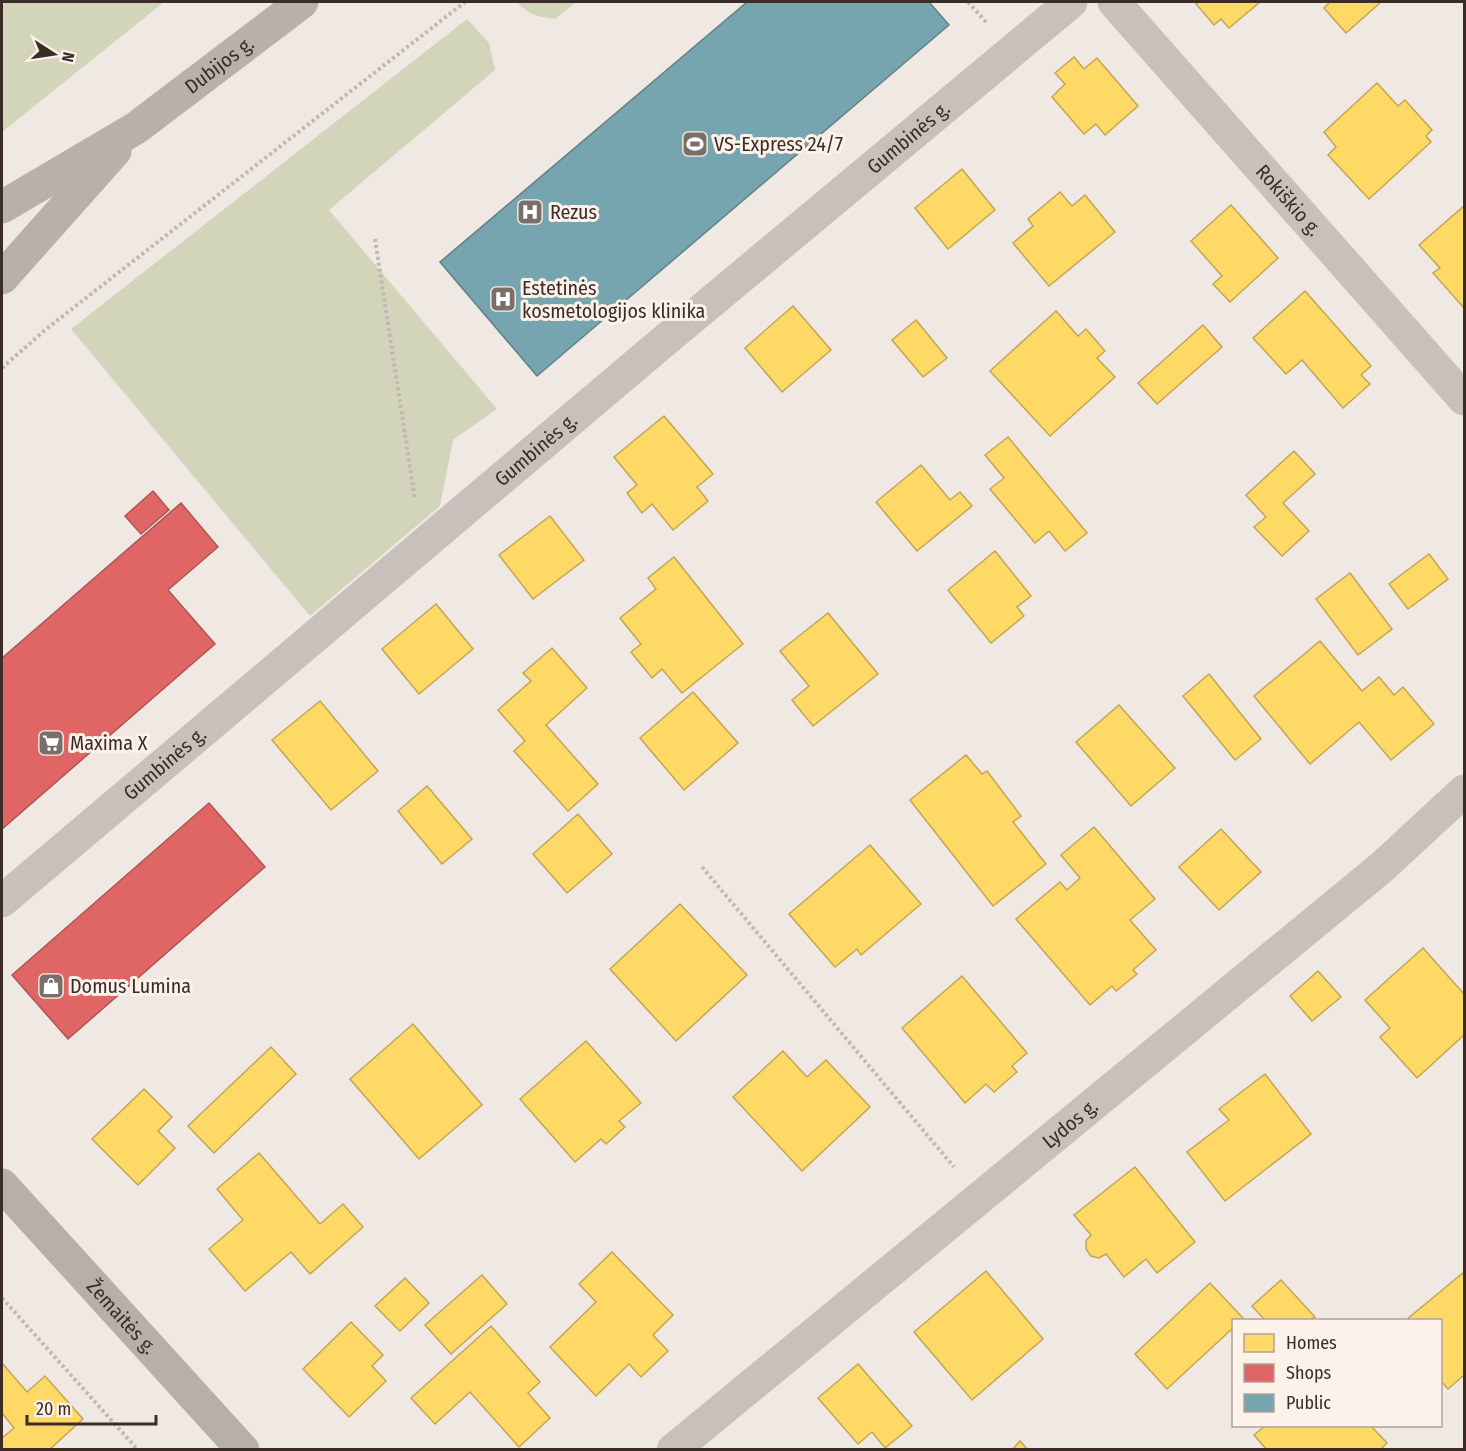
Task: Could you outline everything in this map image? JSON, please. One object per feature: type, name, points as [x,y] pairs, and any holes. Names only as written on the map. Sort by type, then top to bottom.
[{"type":"main road","name":"Dubijos g.","points":[[2,207],[136,128],[302,2]]},
{"type":"main road","name":"Dubijos g.","points":[[2,278],[136,128]]},
{"type":"main road","name":"Žemaitės g.","points":[[2,1185],[243,1449]]},
{"type":"street","name":"Gumbinės g.","points":[[2,901],[1071,2]]},
{"type":"street","name":"Rokiškio g.","points":[[1114,2],[1464,399]]},
{"type":"street","name":"Lydos g.","points":[[673,1449],[1382,867],[1464,791]]},
{"type":"path","points":[[2,368],[45,330],[465,2]]},
{"type":"path","points":[[375,239],[422,546]]},
{"type":"path","points":[[702,867],[980,1198]]},
{"type":"path","points":[[2,1298],[138,1449]]},
{"type":"green space","points":[[164,2],[2,132],[2,3]]},
{"type":"green space","points":[[517,2],[576,2],[555,19],[534,15]]},
{"type":"green space","points":[[467,19],[489,43],[495,70],[329,210],[497,409],[453,440],[440,506],[310,616],[71,329]]},
{"type":"building: Homes","points":[[1199,2],[1260,2],[1229,28],[1221,19],[1214,25],[1196,4]]},
{"type":"building: Homes","points":[[1330,2],[1381,2],[1346,33],[1324,8]]},
{"type":"building: Homes","points":[[1074,57],[1084,69],[1097,58],[1138,106],[1105,135],[1096,124],[1084,134],[1052,97],[1065,84],[1055,73]]},
{"type":"building: Homes","points":[[1377,83],[1398,106],[1405,100],[1432,130],[1426,136],[1431,142],[1369,199],[1328,155],[1336,147],[1324,132]]},
{"type":"building: Homes","points":[[962,169],[995,210],[948,249],[915,208]]},
{"type":"building: Homes","points":[[1060,192],[1072,206],[1085,195],[1115,232],[1049,286],[1013,243],[1033,226],[1028,219]]},
{"type":"building: Homes","points":[[1231,205],[1278,258],[1230,302],[1213,284],[1222,276],[1191,241]]},
{"type":"building: Homes","points":[[1464,206],[1464,308],[1433,273],[1440,268],[1419,245]]},
{"type":"building: Homes","points":[[1305,291],[1371,366],[1361,375],[1370,384],[1343,408],[1302,360],[1286,374],[1253,338]]},
{"type":"building: Homes","points":[[793,306],[831,350],[782,392],[745,348]]},
{"type":"building: Homes","points":[[1056,311],[1078,336],[1086,329],[1105,351],[1097,358],[1115,377],[1050,436],[990,371]]},
{"type":"building: Homes","points":[[916,320],[947,358],[923,377],[892,340]]},
{"type":"building: Homes","points":[[1203,325],[1222,347],[1157,404],[1138,383]]},
{"type":"building: Homes","points":[[664,416],[713,474],[697,487],[708,501],[673,530],[652,504],[642,513],[627,493],[637,485],[614,457]]},
{"type":"building: Homes","points":[[1008,437],[1087,533],[1065,551],[1049,531],[1035,543],[990,489],[1004,478],[985,455]]},
{"type":"building: Homes","points":[[1294,451],[1315,474],[1283,503],[1309,531],[1282,556],[1254,527],[1266,517],[1246,495]]},
{"type":"building: Homes","points":[[921,465],[950,500],[960,492],[972,506],[917,551],[876,502]]},
{"type":"building: Homes","points":[[550,516],[584,560],[533,599],[499,555]]},
{"type":"building: Homes","points":[[995,551],[1031,596],[1017,607],[1024,616],[991,643],[948,590]]},
{"type":"building: Homes","points":[[1429,554],[1448,579],[1408,609],[1389,584]]},
{"type":"building: Homes","points":[[674,557],[743,644],[682,693],[662,669],[652,678],[631,652],[641,644],[620,618],[656,589],[648,578]]},
{"type":"building: Homes","points":[[1350,573],[1392,629],[1358,655],[1316,599]]},
{"type":"building: Homes","points":[[436,604],[473,649],[419,694],[382,649]]},
{"type":"building: Homes","points":[[828,613],[878,674],[813,726],[792,700],[809,686],[780,651]]},
{"type":"building: Homes","points":[[1320,641],[1362,691],[1379,677],[1394,695],[1403,687],[1434,724],[1391,760],[1359,722],[1310,764],[1254,696]]},
{"type":"building: Homes","points":[[552,648],[587,688],[546,725],[598,784],[568,811],[514,751],[525,741],[498,710],[531,681],[523,673]]},
{"type":"building: Homes","points":[[1209,674],[1261,739],[1235,760],[1183,696]]},
{"type":"building: Homes","points":[[693,692],[738,743],[684,790],[640,738]]},
{"type":"building: Homes","points":[[320,701],[378,771],[331,810],[272,740]]},
{"type":"building: Homes","points":[[1119,705],[1175,768],[1131,806],[1076,742]]},
{"type":"building: Homes","points":[[966,755],[982,774],[987,771],[1021,816],[1013,822],[1046,864],[993,906],[910,800]]},
{"type":"building: Homes","points":[[427,786],[472,839],[442,864],[398,811]]},
{"type":"building: Homes","points":[[578,814],[612,854],[567,893],[533,854]]},
{"type":"building: Homes","points":[[1094,827],[1155,899],[1130,920],[1156,950],[1133,970],[1137,974],[1116,991],[1112,986],[1090,1005],[1016,919],[1060,882],[1067,890],[1080,878],[1061,855]]},
{"type":"building: Homes","points":[[1221,829],[1261,872],[1219,910],[1179,867]]},
{"type":"building: Homes","points":[[870,845],[921,904],[861,955],[857,949],[835,967],[789,914]]},
{"type":"building: Homes","points":[[680,904],[747,975],[676,1041],[610,969]]},
{"type":"building: Homes","points":[[1423,948],[1464,994],[1464,1035],[1417,1078],[1380,1037],[1390,1028],[1365,1000]]},
{"type":"building: Homes","points":[[1318,971],[1341,997],[1312,1021],[1290,996]]},
{"type":"building: Homes","points":[[962,976],[1027,1053],[1012,1066],[1017,1072],[994,1092],[986,1084],[965,1103],[902,1028]]},
{"type":"building: Homes","points":[[413,1024],[482,1105],[419,1159],[350,1079]]},
{"type":"building: Homes","points":[[586,1041],[641,1103],[619,1121],[625,1127],[606,1144],[601,1139],[575,1162],[520,1099]]},
{"type":"building: Homes","points":[[271,1047],[296,1074],[214,1153],[188,1126]]},
{"type":"building: Homes","points":[[783,1051],[807,1077],[826,1060],[870,1107],[802,1171],[733,1097]]},
{"type":"building: Homes","points":[[1265,1074],[1311,1134],[1225,1201],[1187,1152],[1229,1120],[1219,1109]]},
{"type":"building: Homes","points":[[144,1089],[172,1117],[158,1131],[175,1148],[138,1185],[92,1139]]},
{"type":"building: Homes","points":[[259,1153],[320,1224],[343,1204],[363,1227],[310,1274],[291,1252],[245,1291],[209,1249],[243,1220],[217,1189]]},
{"type":"building: Homes","points":[[1135,1167],[1195,1242],[1157,1273],[1146,1259],[1124,1277],[1106,1254],[1099,1258],[1091,1256],[1086,1249],[1086,1241],[1091,1235],[1074,1215]]},
{"type":"building: Homes","points":[[612,1252],[673,1315],[653,1335],[668,1351],[641,1377],[629,1364],[596,1396],[550,1347],[596,1302],[579,1284]]},
{"type":"building: Homes","points":[[986,1271],[1043,1339],[972,1400],[914,1332]]},
{"type":"building: Homes","points":[[1464,1272],[1464,1375],[1448,1389],[1442,1382],[1442,1319],[1407,1319]]},
{"type":"building: Homes","points":[[482,1275],[507,1304],[451,1354],[425,1325]]},
{"type":"building: Homes","points":[[405,1278],[429,1303],[400,1331],[375,1306]]},
{"type":"building: Homes","points":[[1281,1280],[1315,1317],[1312,1319],[1264,1319],[1252,1306]]},
{"type":"building: Homes","points":[[1210,1283],[1243,1318],[1232,1319],[1232,1329],[1167,1389],[1135,1354]]},
{"type":"building: Homes","points":[[351,1322],[383,1355],[372,1366],[386,1381],[349,1417],[303,1369]]},
{"type":"building: Homes","points":[[491,1326],[540,1382],[528,1393],[550,1418],[519,1447],[470,1392],[435,1424],[411,1398]]},
{"type":"building: Homes","points":[[2,1363],[27,1392],[45,1376],[83,1419],[49,1450],[2,1450],[2,1438],[14,1428],[2,1413]]},
{"type":"building: Homes","points":[[858,1364],[912,1426],[885,1448],[872,1432],[858,1444],[818,1398]]},
{"type":"building: Homes","points":[[1264,1427],[1372,1427],[1387,1443],[1380,1450],[1267,1450],[1254,1435]]},
{"type":"building: Homes","points":[[1020,1441],[1028,1450],[1012,1450]]},
{"type":"building: Shops","points":[[153,491],[169,510],[141,534],[125,516]]},
{"type":"building: Shops","name":"Maxima X","points":[[181,503],[218,547],[168,590],[215,644],[2,829],[2,658]]},
{"type":"building: Shops","points":[[209,803],[265,867],[68,1039],[12,975]]},
{"type":"building: Public","name":"VS-Express 24/7","points":[[747,2],[929,2],[949,25],[537,376],[440,262]]},
{"type":"place","name":"VS-Express 24/7","points":[[695,144]]},
{"type":"place","name":"Rezus","points":[[530,212]]},
{"type":"place","name":"Estetinės kosmetologijos klinika","points":[[503,299]]},
{"type":"place","name":"Maxima X","points":[[51,743]]},
{"type":"place","name":"Domus Lumina","points":[[51,986]]}]
